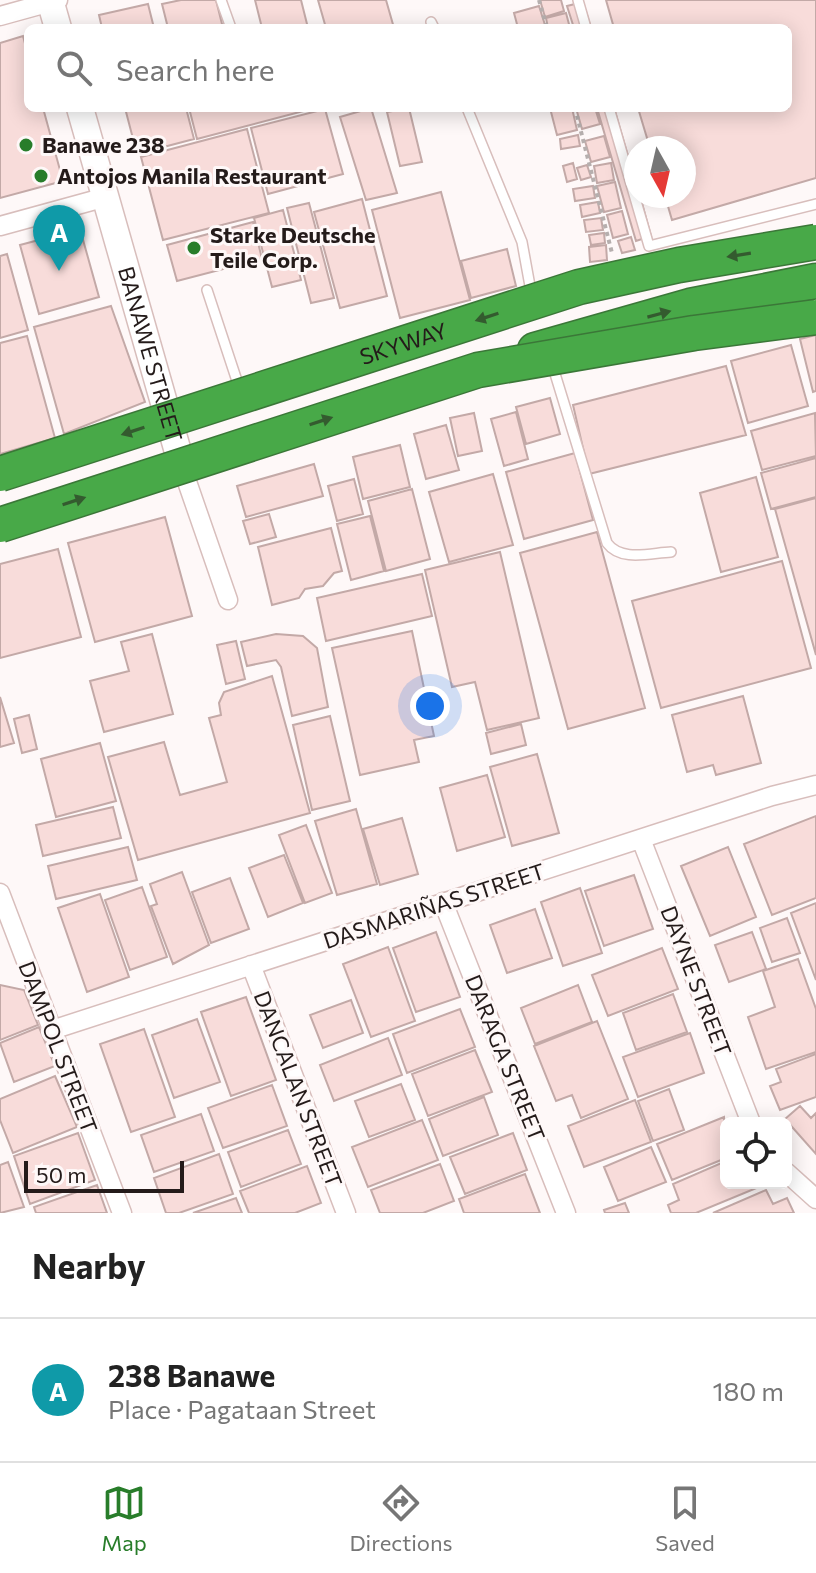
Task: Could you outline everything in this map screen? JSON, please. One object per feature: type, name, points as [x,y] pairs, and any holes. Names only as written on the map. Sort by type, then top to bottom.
[{"type":"highway","name":"SKYWAY","points":[[0,474],[579,287],[679,265],[816,242]]},
{"type":"highway","points":[[0,525],[591,331],[690,306],[816,281]]},
{"type":"highway","points":[[478,370],[694,333],[816,317]]},
{"type":"main road","points":[[53,1],[57,24]]},
{"type":"main road","name":"BANAWE STREET","points":[[81,112],[184,473]]},
{"type":"street","points":[[0,16],[53,1]]},
{"type":"street","points":[[0,226],[106,197]]},
{"type":"street","name":"BANAWE STREET","points":[[184,473],[228,600]]},
{"type":"street","name":"DASMARIÑAS STREET","points":[[52,1030],[443,902],[816,785]]},
{"type":"street","name":"DAYNE STREET","points":[[641,839],[749,1117]]},
{"type":"street","name":"DAMPOL STREET","points":[[0,893],[5,929],[52,1030],[122,1213]]},
{"type":"street","name":"DARAGA STREET","points":[[443,902],[566,1213]]},
{"type":"street","name":"DANCALAN STREET","points":[[251,965],[346,1213]]},
{"type":"street","points":[[792,1177],[816,1199]]},
{"type":"lane","points":[[221,0],[230,24]]},
{"type":"lane","points":[[578,0],[585,24]]},
{"type":"lane","points":[[469,112],[522,242],[533,309]]},
{"type":"lane","points":[[610,112],[656,279]]},
{"type":"lane","points":[[649,246],[816,204]]},
{"type":"lane","points":[[207,290],[245,405]]},
{"type":"lane","points":[[550,357],[607,543],[613,551],[625,555],[671,552]]},
{"type":"path","points":[[539,0],[546,24]]},
{"type":"path","points":[[576,112],[613,257]]},
{"type":"building","points":[[181,0],[216,0],[222,24],[167,24],[162,4]]},
{"type":"building","points":[[255,0],[301,0],[307,24],[261,24]]},
{"type":"building","points":[[318,0],[386,0],[393,24],[325,24]]},
{"type":"building","points":[[540,0],[561,0],[564,11],[545,17]]},
{"type":"building","points":[[606,0],[816,0],[816,178],[672,220],[668,208],[696,208],[696,136],[646,136],[639,112],[792,112],[792,24],[613,24]]},
{"type":"building","points":[[583,2],[590,24],[573,24],[567,6]]},
{"type":"building","points":[[148,4],[153,24],[101,24],[99,15]]},
{"type":"building","points":[[539,6],[545,24],[517,24],[514,13]]},
{"type":"building","points":[[566,13],[569,24],[547,24],[546,18]]},
{"type":"building","name":"Banawe 238","points":[[23,36],[24,112],[44,112],[63,181],[0,198],[0,43]]},
{"type":"building","points":[[126,112],[187,112],[194,139],[137,154]]},
{"type":"building","points":[[190,112],[300,112],[197,139]]},
{"type":"building","points":[[313,112],[326,112],[343,174],[268,194],[251,128]]},
{"type":"building","points":[[372,112],[397,193],[366,200],[340,117]]},
{"type":"building","points":[[387,112],[410,112],[422,162],[400,166]]},
{"type":"building","points":[[551,112],[573,112],[577,130],[557,135]]},
{"type":"building","points":[[577,112],[596,112],[600,124],[582,129]]},
{"type":"building","points":[[598,112],[615,112],[624,143],[624,200]]},
{"type":"building","points":[[247,129],[269,213],[163,240],[141,157]]},
{"type":"building","points":[[578,135],[580,146],[561,149],[560,139]]},
{"type":"building","points":[[604,136],[610,157],[591,162],[585,141]]},
{"type":"building","points":[[573,163],[577,179],[567,182],[563,166]]},
{"type":"building","points":[[611,163],[614,180],[597,183],[594,166]]},
{"type":"building","points":[[587,165],[591,177],[581,180],[577,168]]},
{"type":"building","points":[[615,182],[621,208],[604,212],[597,186]]},
{"type":"building","points":[[593,186],[595,198],[575,201],[573,189]]},
{"type":"building","points":[[441,192],[470,300],[400,318],[372,210]]},
{"type":"building","points":[[362,199],[387,296],[340,308],[314,212]]},
{"type":"building","points":[[598,202],[600,213],[582,217],[580,205]]},
{"type":"building","points":[[309,203],[334,298],[311,303],[287,208]]},
{"type":"building","points":[[626,208],[643,208],[651,236],[636,241]]},
{"type":"building","points":[[283,210],[301,280],[272,287],[254,218]]},
{"type":"building","points":[[622,211],[628,234],[613,238],[607,215]]},
{"type":"building","points":[[601,218],[603,230],[586,232],[584,220]]},
{"type":"building","points":[[253,222],[262,259],[177,281],[167,245]]},
{"type":"building","points":[[80,229],[99,297],[39,314],[20,245]]},
{"type":"building","points":[[604,233],[605,243],[591,245],[589,235]]},
{"type":"building","points":[[631,237],[635,250],[622,253],[618,241]]},
{"type":"building","points":[[606,245],[607,260],[590,262],[589,247]]},
{"type":"building","points":[[507,249],[516,286],[471,298],[461,261]]},
{"type":"building","points":[[7,254],[28,330],[0,338],[0,256]]},
{"type":"building","points":[[111,306],[145,402],[64,434],[34,327]]},
{"type":"building","points":[[816,335],[816,391],[813,392],[800,339]]},
{"type":"building","points":[[27,336],[55,438],[0,454],[0,343]]},
{"type":"building","points":[[791,345],[808,406],[748,423],[731,361]]},
{"type":"building","points":[[726,366],[746,435],[589,474],[573,405]]},
{"type":"building","points":[[550,398],[560,434],[526,444],[516,407]]},
{"type":"building","points":[[516,412],[528,459],[504,466],[491,419]]},
{"type":"building","points":[[474,413],[482,451],[458,456],[450,418]]},
{"type":"building","points":[[815,413],[816,456],[762,470],[751,431]]},
{"type":"building","points":[[446,425],[459,470],[426,479],[414,434]]},
{"type":"building","points":[[400,445],[410,487],[363,499],[353,457]]},
{"type":"building","points":[[575,453],[593,520],[524,539],[506,472]]},
{"type":"building","points":[[816,458],[816,497],[771,509],[761,473]]},
{"type":"building","points":[[314,464],[323,496],[246,517],[237,486]]},
{"type":"building","points":[[493,474],[513,545],[449,562],[429,492]]},
{"type":"building","points":[[756,477],[778,557],[721,572],[700,493]]},
{"type":"building","points":[[354,479],[363,514],[337,521],[328,486]]},
{"type":"building","points":[[412,489],[430,559],[386,571],[368,501]]},
{"type":"building","points":[[816,498],[816,655],[775,509]]},
{"type":"building","points":[[269,514],[276,537],[250,544],[243,521]]},
{"type":"building","points":[[370,516],[384,571],[351,580],[337,524]]},
{"type":"building","points":[[165,517],[192,616],[95,642],[68,543]]},
{"type":"building","points":[[331,528],[342,571],[334,573],[323,586],[305,589],[299,598],[272,605],[258,547]]},
{"type":"building","points":[[597,532],[645,708],[568,729],[520,553]]},
{"type":"building","points":[[58,549],[81,637],[0,658],[0,564]]},
{"type":"building","points":[[500,552],[539,718],[487,730],[475,682],[452,687],[425,570]]},
{"type":"building","points":[[782,561],[811,668],[661,708],[632,601]]},
{"type":"building","points":[[422,574],[432,616],[326,641],[317,598]]},
{"type":"building","points":[[412,631],[434,736],[414,740],[419,762],[360,775],[332,648]]},
{"type":"building","points":[[152,634],[173,714],[104,732],[90,681],[129,671],[121,642]]},
{"type":"building","points":[[276,634],[303,636],[317,648],[328,707],[292,716],[281,667],[276,660],[247,666],[241,642]]},
{"type":"building","points":[[236,641],[245,679],[226,684],[217,645]]},
{"type":"building","points":[[272,676],[310,813],[138,860],[108,757],[164,742],[180,795],[227,782],[209,718],[221,715],[219,703],[224,692]]},
{"type":"building","points":[[743,696],[761,763],[716,775],[713,765],[687,772],[672,715]]},
{"type":"building","points":[[0,697],[14,743],[0,747]]},
{"type":"building","points":[[29,715],[37,749],[22,753],[14,719]]},
{"type":"building","points":[[330,716],[350,801],[312,810],[293,725]]},
{"type":"building","points":[[521,724],[526,745],[491,754],[486,733]]},
{"type":"building","points":[[100,743],[116,801],[56,817],[41,759]]},
{"type":"building","points":[[537,754],[559,833],[512,846],[490,767]]},
{"type":"building","points":[[487,775],[505,837],[457,851],[440,788]]},
{"type":"building","points":[[113,807],[121,838],[43,856],[36,825]]},
{"type":"building","points":[[356,809],[377,884],[337,895],[315,821]]},
{"type":"building","points":[[816,816],[816,898],[772,915],[744,844]]},
{"type":"building","points":[[402,818],[418,874],[380,885],[363,829]]},
{"type":"building","points":[[306,825],[332,893],[305,903],[279,835]]},
{"type":"building","points":[[128,847],[137,880],[56,899],[48,866]]},
{"type":"building","points":[[728,847],[756,917],[710,936],[681,866]]},
{"type":"building","points":[[284,855],[303,903],[268,917],[249,868]]},
{"type":"building","points":[[182,872],[209,945],[173,964],[151,906],[157,904],[150,884]]},
{"type":"building","points":[[634,875],[653,929],[604,946],[585,891]]},
{"type":"building","points":[[230,878],[249,929],[211,943],[192,892]]},
{"type":"building","points":[[142,887],[167,957],[130,970],[105,900]]},
{"type":"building","points":[[580,888],[602,953],[563,966],[541,902]]},
{"type":"building","points":[[100,894],[129,977],[87,992],[58,908]]},
{"type":"building","points":[[816,903],[816,980],[791,913]]},
{"type":"building","points":[[535,909],[552,958],[507,973],[490,925]]},
{"type":"building","points":[[787,918],[800,953],[772,962],[760,928]]},
{"type":"building","points":[[436,932],[460,997],[416,1012],[393,948]]},
{"type":"building","points":[[752,932],[766,969],[729,982],[715,945]]},
{"type":"building","points":[[388,947],[415,1021],[371,1037],[343,964]]},
{"type":"building","points":[[662,948],[678,989],[608,1016],[592,975]]},
{"type":"building","points":[[798,959],[816,1009],[816,1052],[766,1069],[748,1017],[775,1007],[763,971]]},
{"type":"building","points":[[0,985],[24,990],[38,1025],[0,1040]]},
{"type":"building","points":[[578,985],[592,1022],[535,1044],[521,1008]]},
{"type":"building","points":[[673,994],[687,1032],[636,1050],[623,1013]]},
{"type":"building","points":[[246,997],[276,1080],[231,1096],[201,1012]]},
{"type":"building","points":[[351,1000],[363,1033],[323,1048],[310,1015]]},
{"type":"building","points":[[460,1009],[475,1047],[407,1073],[393,1034]]},
{"type":"building","points":[[197,1019],[220,1082],[174,1098],[152,1035]]},
{"type":"building","points":[[597,1021],[628,1099],[581,1118],[572,1095],[556,1101],[534,1046]]},
{"type":"building","points":[[39,1027],[55,1066],[14,1082],[0,1043]]},
{"type":"building","points":[[144,1029],[175,1117],[131,1132],[100,1044]]},
{"type":"building","points":[[690,1033],[704,1073],[638,1097],[623,1057]]},
{"type":"building","points":[[388,1038],[402,1075],[334,1101],[320,1065]]},
{"type":"building","points":[[475,1050],[492,1092],[428,1116],[412,1074]]},
{"type":"building","points":[[816,1054],[816,1097],[780,1110],[770,1086],[781,1082],[776,1069]]},
{"type":"building","points":[[55,1076],[77,1127],[13,1153],[0,1120],[0,1099]]},
{"type":"building","points":[[401,1084],[415,1120],[369,1137],[355,1101]]},
{"type":"building","points":[[272,1085],[287,1126],[223,1148],[208,1108]]},
{"type":"building","points":[[669,1089],[684,1130],[653,1141],[638,1101]]},
{"type":"building","points":[[484,1097],[498,1135],[443,1156],[429,1119]]},
{"type":"building","points":[[635,1100],[651,1142],[584,1167],[568,1126]]},
{"type":"building","points":[[800,1106],[811,1118],[816,1113],[816,1154],[792,1127],[792,1117],[787,1117]]},
{"type":"building","points":[[201,1114],[214,1151],[154,1172],[141,1135]]},
{"type":"building","points":[[720,1119],[720,1160],[672,1180],[657,1144]]},
{"type":"building","points":[[422,1120],[438,1160],[368,1187],[352,1147]]},
{"type":"building","points":[[288,1130],[301,1164],[241,1187],[228,1152]]},
{"type":"building","points":[[78,1133],[95,1180],[30,1204],[14,1156]]},
{"type":"building","points":[[513,1133],[527,1170],[465,1194],[450,1157]]},
{"type":"building","points":[[651,1147],[666,1182],[618,1201],[604,1167]]},
{"type":"building","points":[[219,1154],[233,1194],[179,1213],[166,1213],[154,1178]]},
{"type":"building","points":[[8,1162],[24,1207],[0,1213],[0,1165]]},
{"type":"building","points":[[440,1164],[454,1201],[423,1213],[380,1213],[371,1190]]},
{"type":"building","points":[[720,1164],[720,1189],[754,1189],[696,1213],[671,1213],[668,1205],[679,1200],[673,1184]]},
{"type":"building","points":[[307,1166],[321,1203],[295,1213],[249,1213],[240,1191]]},
{"type":"building","points":[[525,1174],[540,1213],[464,1213],[459,1199]]},
{"type":"building","points":[[97,1185],[107,1213],[36,1213],[34,1207]]},
{"type":"building","points":[[766,1190],[773,1204],[787,1198],[794,1213],[713,1213]]},
{"type":"building","points":[[236,1198],[242,1213],[193,1213]]},
{"type":"building","points":[[625,1203],[629,1213],[605,1213],[604,1210]]},
{"type":"place","name":"Banawe 238","points":[[26,145]]},
{"type":"place","name":"Antojos Manila Restaurant","points":[[41,176]]},
{"type":"place","name":"Starke Deutsche Teile Corp.","points":[[194,248]]},
{"type":"place","name":"238 Banawe","points":[[59,271]]}]
